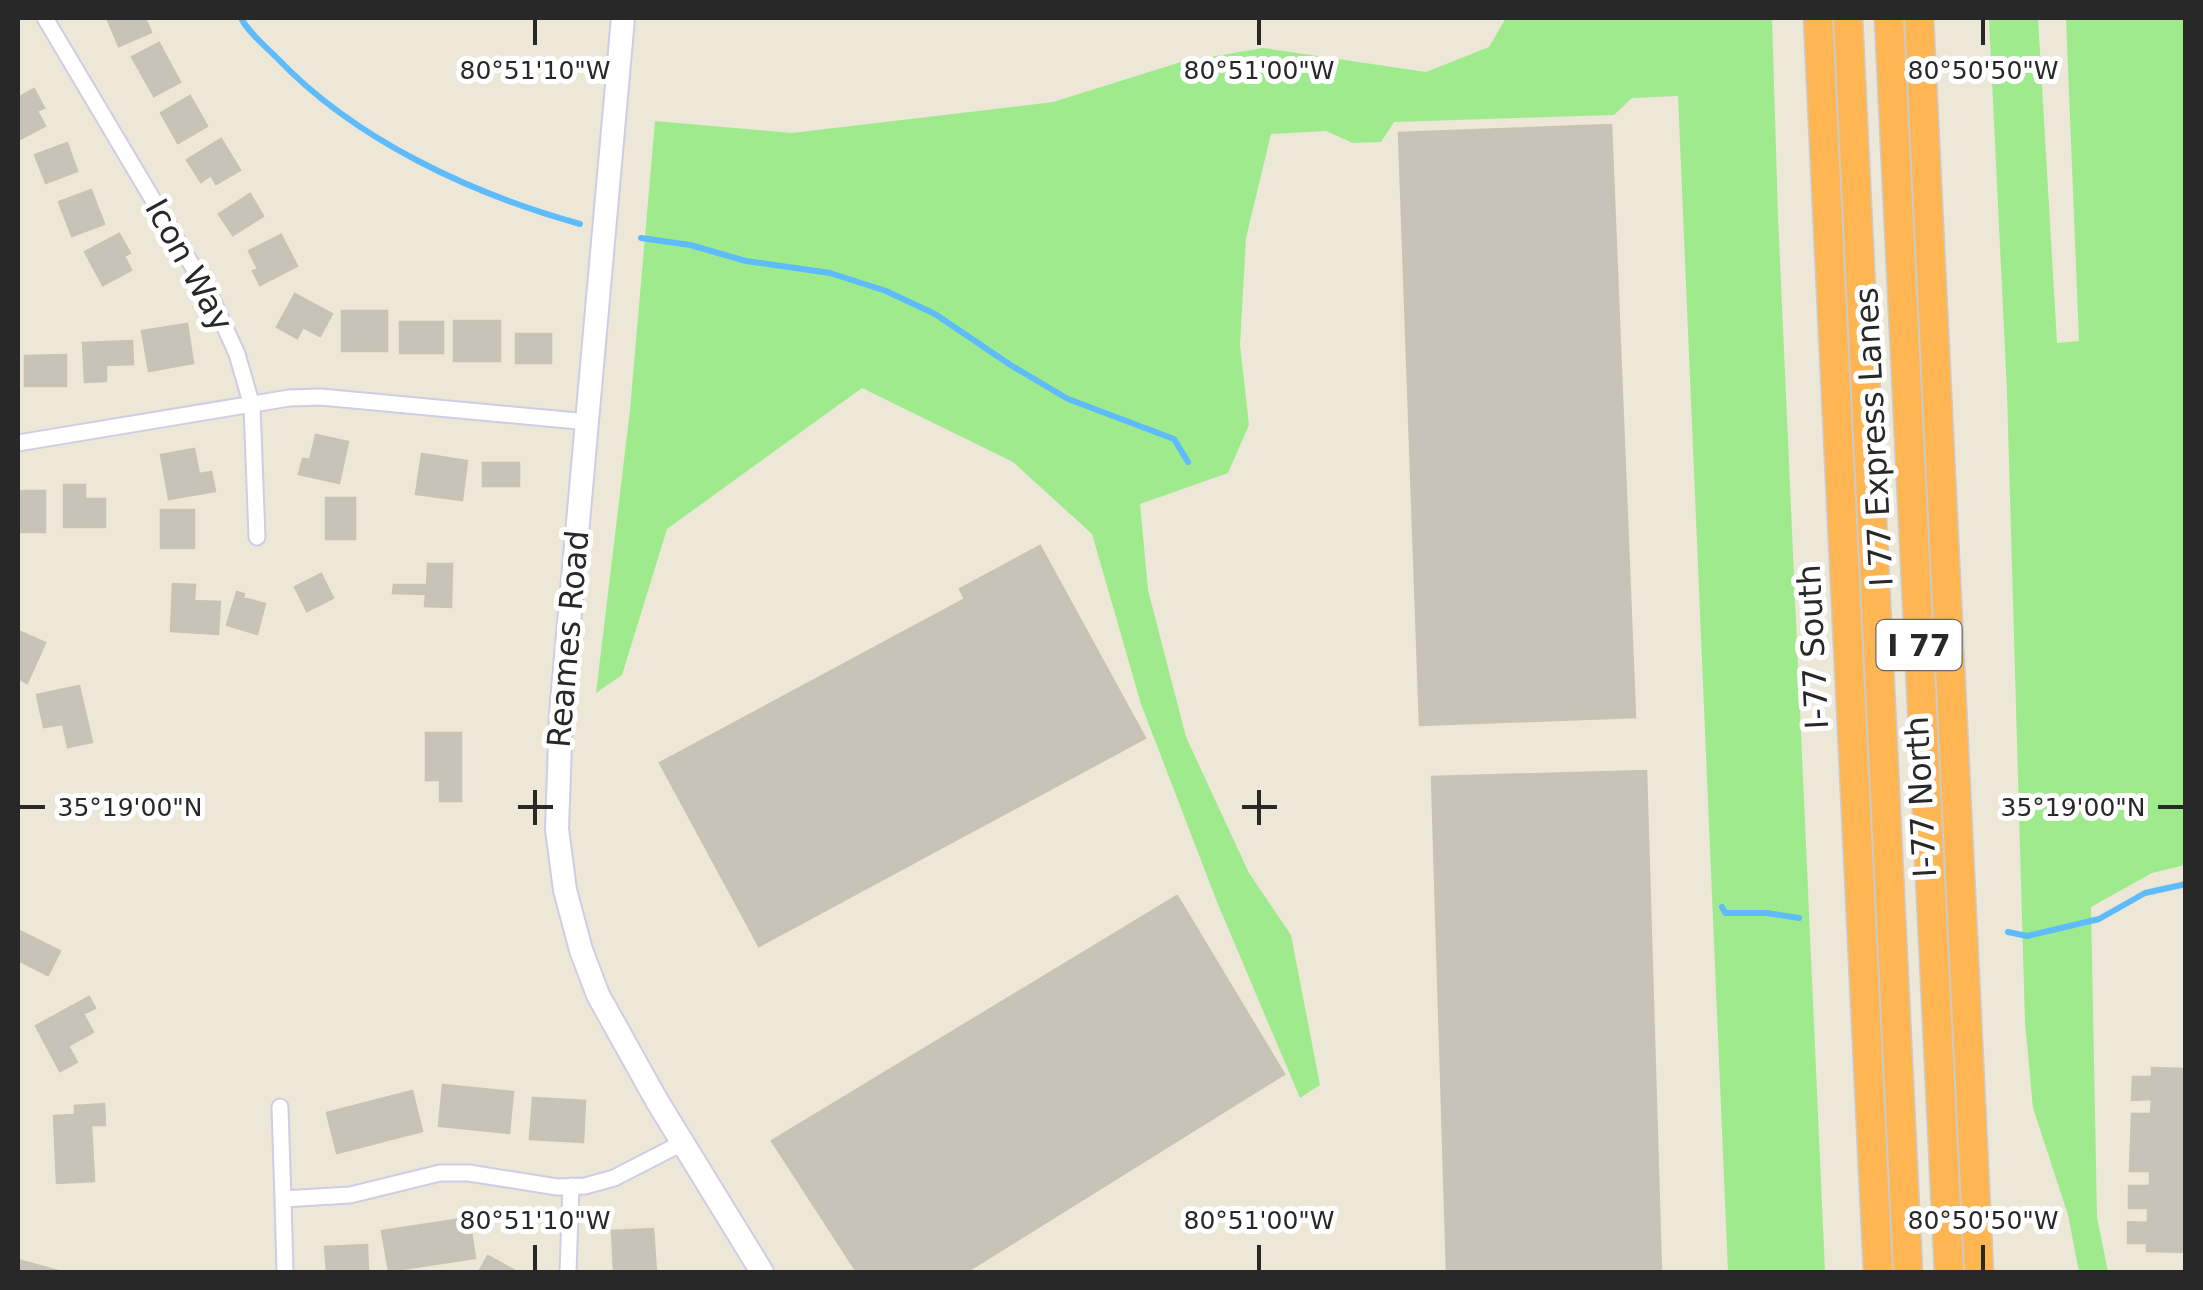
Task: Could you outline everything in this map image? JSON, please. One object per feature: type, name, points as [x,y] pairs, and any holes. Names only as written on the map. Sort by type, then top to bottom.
[{"type":"highway","name":"I-77 South","points":[[1818,18],[1878,1272]]},
{"type":"highway","name":"I 77 Express Lanes","points":[[1848,18],[1908,1272]]},
{"type":"highway","name":"I 77 Express Lanes","points":[[1889,18],[1949,1272]]},
{"type":"highway","name":"I-77 North","points":[[1919,18],[1979,1272]]},
{"type":"main road","name":"Reames Road","points":[[623,18],[561,713],[556,830],[565,890],[592,980],[622,1041],[762,1272]]},
{"type":"street","name":"Icon Way","points":[[45,18],[212,299],[237,354],[252,406],[257,537]]},
{"type":"street","points":[[18,443],[289,398],[321,397],[588,422]]},
{"type":"street","points":[[280,1107],[285,1272]]},
{"type":"street","points":[[284,1199],[350,1195],[440,1173],[586,1186],[614,1178],[682,1143]]},
{"type":"street","points":[[568,1272],[571,1186]]},
{"type":"green space","points":[[1506,18],[1772,18],[1825,1272],[1728,1272],[1678,96],[1632,98],[1614,115],[1394,122],[1381,142],[1353,143],[1326,131],[1271,134],[1246,238],[1240,345],[1249,425],[1228,473],[1140,504],[1148,590],[1186,737],[1249,873],[1291,935],[1320,1085],[1300,1098],[1217,902],[1141,704],[1092,534],[1013,462],[862,388],[667,529],[622,675],[596,693],[630,410],[655,121],[792,133],[1053,102],[1181,62],[1263,48],[1426,72],[1489,47]]},
{"type":"green space","points":[[1989,18],[2038,18],[2057,343],[2079,341],[2066,18],[2185,18],[2185,865],[2152,873],[2091,907],[2097,1217],[2108,1272],[2079,1272],[2068,1215],[2033,1108],[2025,1023],[2007,392]]},
{"type":"building","points":[[107,18],[145,18],[151,32],[119,46]]},
{"type":"building","points":[[159,43],[180,82],[154,96],[132,57]]},
{"type":"building","points":[[34,89],[44,108],[37,111],[45,126],[18,140],[18,98]]},
{"type":"building","points":[[190,96],[207,126],[178,143],[161,113]]},
{"type":"building","points":[[1611,125],[1635,717],[1420,725],[1399,133]]},
{"type":"building","points":[[221,139],[240,170],[216,184],[211,175],[201,182],[187,160]]},
{"type":"building","points":[[67,143],[77,171],[46,183],[35,155]]},
{"type":"building","points":[[91,190],[104,224],[72,236],[59,202]]},
{"type":"building","points":[[250,194],[263,216],[233,235],[219,214]]},
{"type":"building","points":[[119,234],[130,253],[124,256],[131,270],[103,285],[85,252]]},
{"type":"building","points":[[281,235],[297,266],[260,285],[253,271],[258,269],[249,251]]},
{"type":"building","points":[[295,294],[332,314],[320,336],[303,327],[297,338],[277,327]]},
{"type":"building","points":[[342,311],[387,311],[387,351],[342,351]]},
{"type":"building","points":[[454,321],[500,321],[500,361],[454,361]]},
{"type":"building","points":[[400,322],[443,322],[443,353],[400,353]]},
{"type":"building","points":[[187,324],[193,363],[149,371],[142,331]]},
{"type":"building","points":[[516,334],[551,334],[551,363],[516,363]]},
{"type":"building","points":[[132,341],[133,364],[106,365],[106,381],[85,382],[83,343]]},
{"type":"building","points":[[66,355],[66,386],[25,386],[25,356]]},
{"type":"building","points":[[316,435],[348,442],[339,483],[299,474],[303,459],[310,460]]},
{"type":"building","points":[[194,449],[199,474],[211,472],[215,491],[169,499],[161,455]]},
{"type":"building","points":[[422,454],[467,461],[462,500],[416,494]]},
{"type":"building","points":[[483,463],[519,463],[519,486],[483,486]]},
{"type":"building","points":[[64,485],[85,485],[85,499],[105,499],[105,527],[64,527]]},
{"type":"building","points":[[18,491],[45,491],[45,532],[18,532]]},
{"type":"building","points":[[326,498],[355,498],[355,539],[326,539]]},
{"type":"building","points":[[161,510],[194,510],[194,548],[161,548]]},
{"type":"building","points":[[1040,546],[1145,738],[759,946],[660,763],[965,599],[960,589]]},
{"type":"building","points":[[428,564],[452,564],[451,607],[425,606],[426,594],[393,593],[394,585],[427,585]]},
{"type":"building","points":[[321,574],[333,598],[307,611],[295,587]]},
{"type":"building","points":[[173,584],[195,585],[194,601],[220,602],[218,634],[171,631]]},
{"type":"building","points":[[237,592],[244,594],[243,598],[265,604],[257,634],[227,625]]},
{"type":"building","points":[[18,631],[45,643],[27,683],[18,678]]},
{"type":"building","points":[[79,686],[92,742],[68,747],[63,724],[44,727],[37,695]]},
{"type":"building","points":[[426,733],[461,733],[461,801],[440,801],[440,780],[426,780]]},
{"type":"building","points":[[1646,771],[1661,1272],[1447,1272],[1432,777]]},
{"type":"building","points":[[1177,896],[1284,1074],[966,1272],[857,1272],[772,1141]]},
{"type":"building","points":[[18,930],[60,951],[48,975],[18,960]]},
{"type":"building","points":[[89,997],[95,1008],[83,1014],[93,1032],[68,1046],[77,1062],[60,1071],[36,1026]]},
{"type":"building","points":[[2152,1068],[2186,1069],[2186,1252],[2147,1251],[2147,1243],[2128,1243],[2128,1222],[2148,1223],[2148,1208],[2129,1208],[2129,1186],[2150,1186],[2150,1171],[2130,1171],[2132,1114],[2151,1114],[2152,1099],[2132,1100],[2133,1077],[2152,1077]]},
{"type":"building","points":[[443,1085],[513,1092],[509,1133],[439,1126]]},
{"type":"building","points":[[412,1091],[422,1131],[337,1153],[327,1113]]},
{"type":"building","points":[[533,1098],[585,1101],[583,1142],[530,1139]]},
{"type":"building","points":[[104,1104],[105,1125],[91,1125],[94,1181],[57,1183],[54,1116],[75,1115],[75,1106]]},
{"type":"building","points":[[469,1218],[475,1258],[389,1271],[382,1231]]},
{"type":"building","points":[[653,1229],[656,1272],[614,1272],[612,1231]]},
{"type":"building","points":[[367,1245],[368,1272],[327,1272],[325,1247]]},
{"type":"building","points":[[488,1256],[517,1272],[479,1272]]},
{"type":"building","points":[[18,1260],[58,1271],[58,1272],[18,1272]]},
{"type":"waterway","points":[[241,18],[257,39],[308,87],[379,139],[457,180],[580,224]]},
{"type":"waterway","points":[[641,238],[690,245],[746,261],[830,273],[886,291],[935,314],[1068,399],[1174,439],[1188,462]]},
{"type":"waterway","points":[[2008,932],[2027,936],[2099,919],[2145,893],[2186,884]]},
{"type":"waterway","points":[[1722,907],[1725,913],[1799,918]]}]
